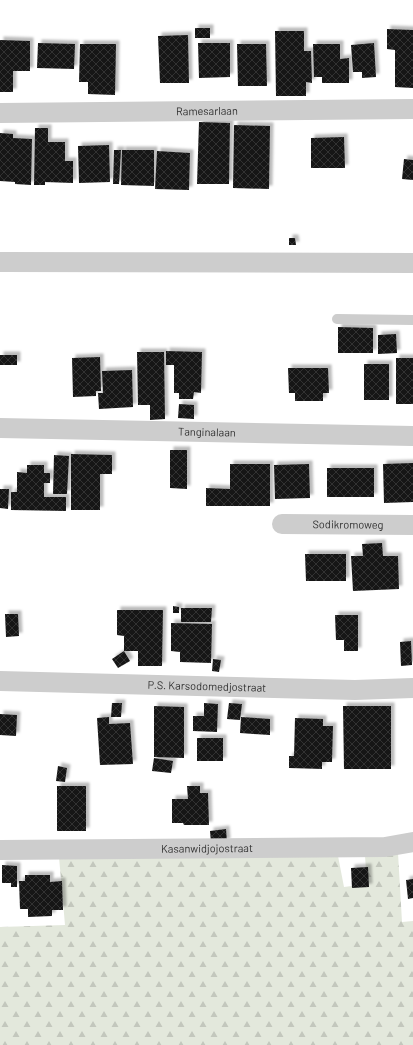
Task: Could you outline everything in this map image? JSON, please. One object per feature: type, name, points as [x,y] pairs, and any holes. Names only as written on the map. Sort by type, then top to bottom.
[{"type":"street","name":"Ramesarlaan","points":[[0,113],[413,109]]},
{"type":"street","points":[[0,262],[413,264]]},
{"type":"street","name":"Tanginalaan","points":[[0,428],[413,436]]},
{"type":"street","name":"Sodikromoweg","points":[[282,524],[413,525]]},
{"type":"street","name":"P.S. Karsodomedjostraat","points":[[0,681],[355,690],[413,688]]},
{"type":"street","name":"Kasanwidjojostraat","points":[[0,850],[385,848],[413,842]]},
{"type":"lane","points":[[337,319],[413,320]]},
{"type":"green space","points":[[398,853],[402,922],[413,921],[413,1045],[0,1045],[0,927],[65,925],[59,857],[338,856],[344,887],[367,884],[365,856]]},
{"type":"building","points":[[195,28],[210,28],[210,38],[195,38]]},
{"type":"building","points":[[387,29],[413,30],[413,88],[395,87],[395,50],[387,49]]},
{"type":"building","points":[[275,31],[304,31],[304,51],[311,51],[312,83],[306,82],[306,96],[276,96]]},
{"type":"building","points":[[188,35],[189,83],[160,83],[158,36]]},
{"type":"building","points":[[0,40],[30,41],[30,71],[13,71],[13,92],[0,92]]},
{"type":"building","points":[[38,43],[75,44],[74,69],[37,68]]},
{"type":"building","points":[[198,43],[230,43],[230,77],[199,78]]},
{"type":"building","points":[[374,43],[376,77],[362,78],[362,72],[353,72],[351,45]]},
{"type":"building","points":[[80,44],[116,44],[115,95],[88,94],[88,82],[79,82]]},
{"type":"building","points":[[237,44],[266,44],[267,86],[238,86]]},
{"type":"building","points":[[313,44],[340,44],[340,59],[349,58],[349,83],[322,83],[322,77],[314,77]]},
{"type":"building","points":[[199,122],[230,123],[229,184],[197,184]]},
{"type":"building","points":[[234,125],[270,126],[269,189],[233,188]]},
{"type":"building","points":[[35,128],[48,128],[48,142],[65,142],[65,161],[73,161],[73,183],[45,182],[45,185],[34,185]]},
{"type":"building","points":[[0,133],[13,134],[13,138],[32,139],[31,185],[0,181]]},
{"type":"building","points":[[344,137],[345,168],[311,168],[311,138]]},
{"type":"building","points":[[109,145],[110,182],[79,183],[78,146]]},
{"type":"building","points":[[114,150],[121,150],[119,184],[113,184]]},
{"type":"building","points":[[122,150],[154,150],[154,186],[121,185]]},
{"type":"building","points":[[157,151],[190,153],[189,190],[155,189]]},
{"type":"building","points":[[404,159],[413,160],[413,180],[402,179]]},
{"type":"building","points":[[289,238],[295,238],[296,245],[289,245]]},
{"type":"building","points":[[338,327],[373,328],[373,353],[338,353]]},
{"type":"building","points":[[396,334],[397,353],[378,354],[378,335]]},
{"type":"building","points":[[166,351],[202,352],[201,393],[194,392],[193,399],[179,399],[179,393],[174,393],[174,365],[166,365]]},
{"type":"building","points":[[137,352],[164,352],[165,419],[150,420],[150,405],[138,405]]},
{"type":"building","points":[[0,355],[17,355],[17,365],[0,365]]},
{"type":"building","points":[[100,357],[101,391],[96,391],[96,396],[73,397],[72,358]]},
{"type":"building","points":[[396,358],[413,358],[413,404],[396,404]]},
{"type":"building","points":[[364,364],[389,364],[389,400],[364,400]]},
{"type":"building","points":[[288,368],[328,368],[329,393],[323,393],[323,401],[295,401],[295,393],[289,393]]},
{"type":"building","points":[[132,370],[133,407],[99,409],[98,393],[103,393],[102,371]]},
{"type":"building","points":[[179,404],[194,405],[194,419],[178,418]]},
{"type":"building","points":[[170,450],[187,450],[187,489],[170,488]]},
{"type":"building","points":[[71,454],[112,455],[112,474],[100,474],[100,510],[71,510]]},
{"type":"building","points":[[54,455],[69,456],[67,494],[53,494]]},
{"type":"building","points":[[413,463],[413,502],[384,503],[383,464]]},
{"type":"building","points":[[230,464],[270,464],[270,506],[206,506],[206,488],[230,489]]},
{"type":"building","points":[[309,464],[310,498],[275,499],[274,465]]},
{"type":"building","points":[[27,465],[44,465],[44,473],[50,473],[50,483],[44,483],[44,497],[66,497],[66,511],[11,510],[11,492],[17,492],[17,472],[27,473]]},
{"type":"building","points":[[327,468],[374,468],[374,497],[327,497]]},
{"type":"building","points":[[0,489],[9,489],[8,509],[0,508]]},
{"type":"building","points":[[382,543],[383,556],[398,556],[399,589],[353,591],[351,556],[363,556],[362,544]]},
{"type":"building","points":[[305,554],[346,554],[346,581],[306,581]]},
{"type":"building","points":[[173,606],[179,607],[179,613],[173,613]]},
{"type":"building","points":[[181,608],[212,608],[211,622],[181,622]]},
{"type":"building","points":[[117,610],[163,610],[162,666],[138,666],[138,651],[124,651],[124,636],[117,635]]},
{"type":"building","points":[[5,614],[18,614],[19,636],[6,637]]},
{"type":"building","points":[[335,615],[358,615],[358,651],[344,651],[344,640],[336,640]]},
{"type":"building","points":[[171,623],[212,624],[211,663],[180,662],[180,652],[171,651]]},
{"type":"building","points":[[411,641],[412,665],[401,666],[400,642]]},
{"type":"building","points":[[124,651],[130,661],[118,668],[112,659]]},
{"type":"building","points":[[213,659],[221,660],[219,672],[212,671]]},
{"type":"building","points":[[112,703],[122,703],[121,717],[111,717]]},
{"type":"building","points":[[204,703],[218,704],[217,732],[193,731],[193,716],[204,716]]},
{"type":"building","points":[[229,703],[242,704],[240,720],[227,719]]},
{"type":"building","points":[[154,706],[184,707],[184,758],[154,757]]},
{"type":"building","points":[[343,706],[391,706],[391,769],[344,769]]},
{"type":"building","points":[[0,714],[17,715],[16,736],[0,735]]},
{"type":"building","points":[[109,717],[109,724],[130,723],[133,764],[100,765],[97,718]]},
{"type":"building","points":[[241,717],[270,719],[270,735],[240,733]]},
{"type":"building","points":[[295,718],[323,719],[323,726],[333,726],[332,762],[322,762],[322,769],[289,768],[289,756],[294,756]]},
{"type":"building","points":[[197,738],[223,738],[223,761],[197,761]]},
{"type":"building","points":[[154,758],[173,761],[171,773],[152,771]]},
{"type":"building","points":[[58,766],[67,768],[65,782],[56,781]]},
{"type":"building","points":[[57,786],[86,786],[86,831],[57,831]]},
{"type":"building","points":[[187,786],[200,786],[200,793],[208,793],[209,825],[184,825],[183,823],[172,823],[172,799],[188,799]]},
{"type":"building","points":[[226,829],[227,842],[211,843],[210,831]]},
{"type":"building","points":[[2,865],[17,866],[17,887],[11,887],[11,883],[2,883]]},
{"type":"building","points":[[368,867],[369,887],[352,888],[351,868]]},
{"type":"building","points":[[25,875],[50,875],[50,882],[62,881],[63,910],[52,910],[52,916],[28,917],[28,909],[20,909],[19,881],[25,881]]},
{"type":"building","points":[[413,879],[413,898],[408,899],[406,880]]}]
